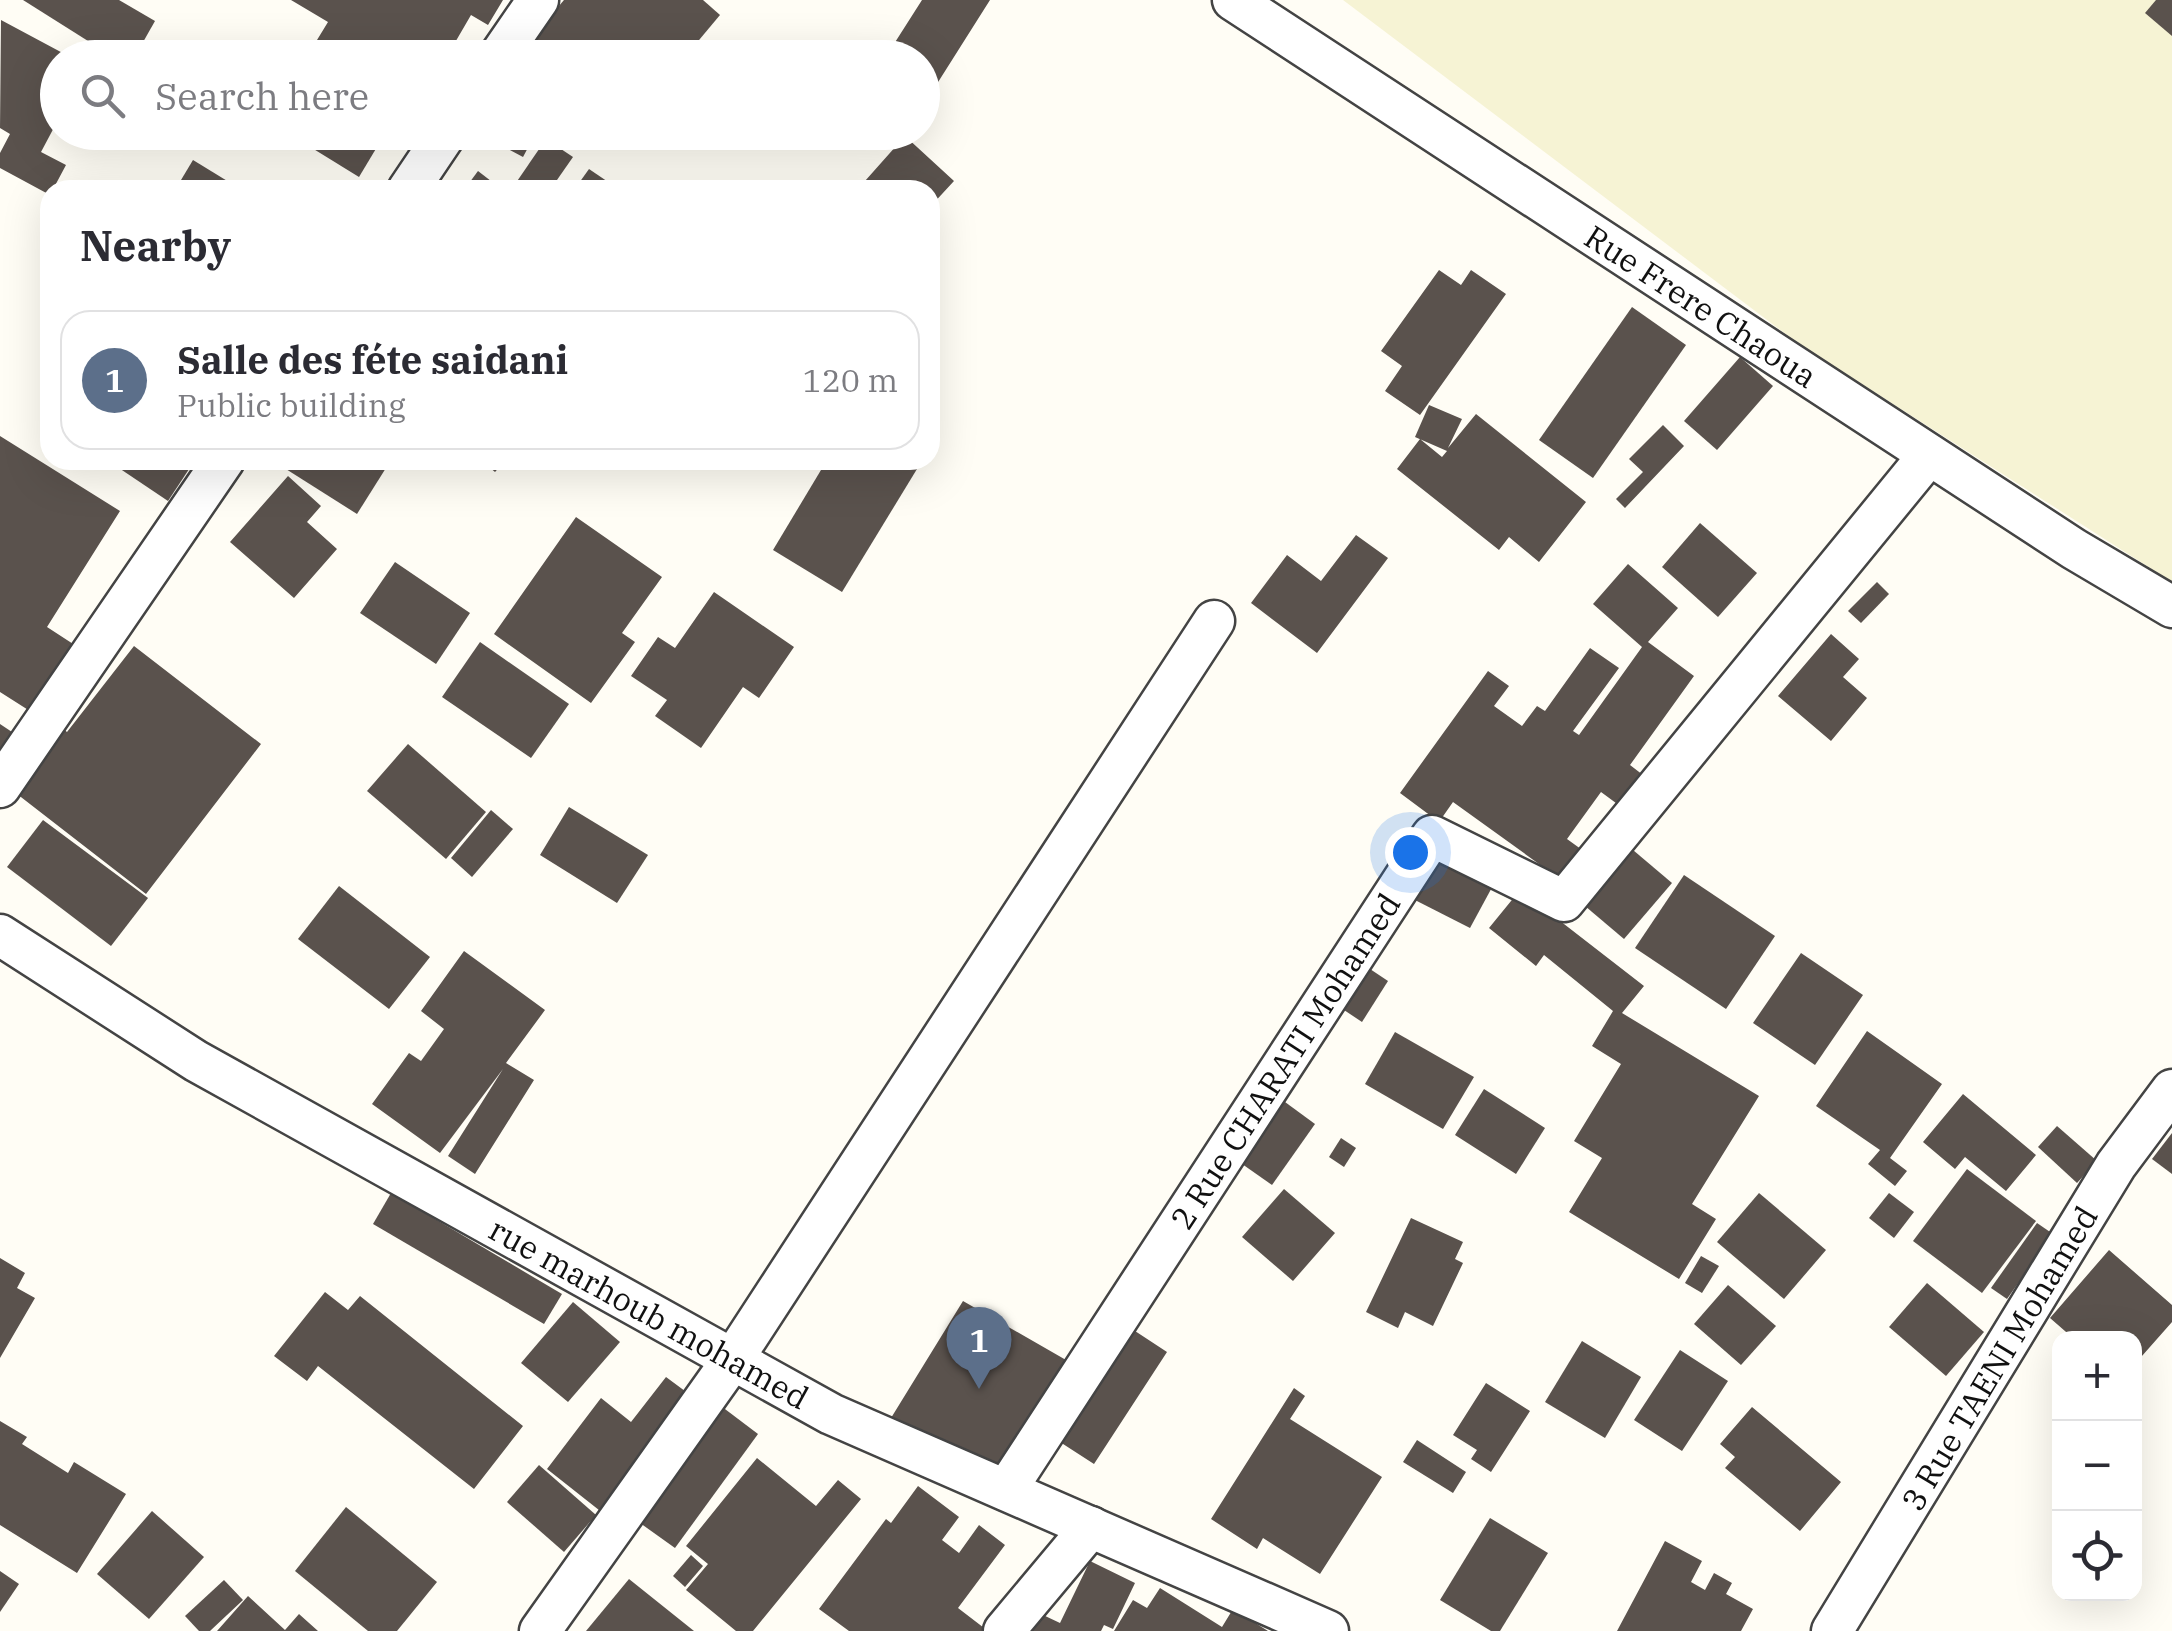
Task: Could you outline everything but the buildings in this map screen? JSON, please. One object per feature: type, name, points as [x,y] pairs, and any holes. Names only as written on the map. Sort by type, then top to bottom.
[{"type":"street","points":[[510,40],[538,0]]},
{"type":"street","name":"Rue Frere Chaoua","points":[[1233,0],[1929,454],[2172,607]]},
{"type":"street","points":[[415,180],[435,150]]},
{"type":"street","name":"2 Rue CHARATI Mohamed","points":[[1006,1490],[1432,836],[1564,901],[1929,454]]},
{"type":"street","points":[[0,788],[217,470]]},
{"type":"street","points":[[540,1631],[733,1359],[1214,622]]},
{"type":"street","name":"rue marhoub mohamed","points":[[0,935],[196,1061],[830,1414],[1328,1631]]},
{"type":"street","name":"3 Rue TAENI Mohamed","points":[[1832,1631],[2116,1165],[2172,1090]]},
{"type":"street","points":[[1004,1631],[1091,1527]]},
{"type":"shaded area","points":[[1343,0],[2172,0],[2172,582],[1799,344]]},
{"type":"place","name":"Salle des féte saidani","points":[[979,1389]]}]
